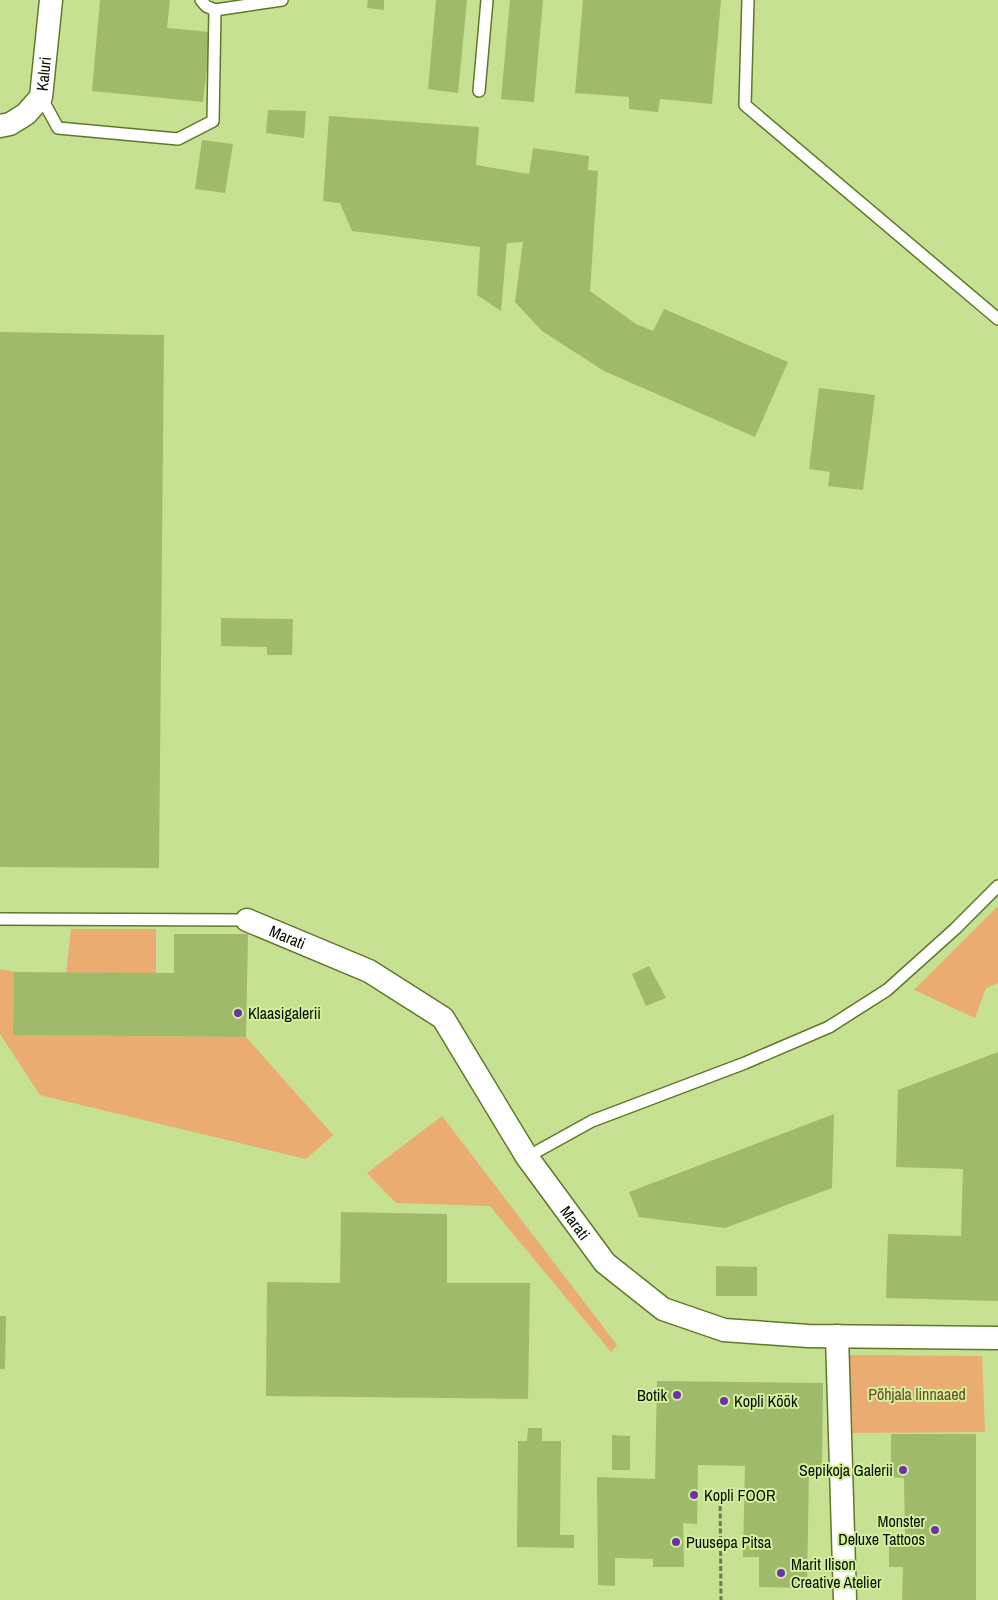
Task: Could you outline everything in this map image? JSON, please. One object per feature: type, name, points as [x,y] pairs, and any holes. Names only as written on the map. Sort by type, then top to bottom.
[{"type":"street","name":"Kaluri","points":[[0,126],[10,124],[26,114],[40,97],[51,0]]},
{"type":"street","name":"Marati","points":[[247,920],[369,971],[443,1018],[527,1157],[605,1263],[663,1309],[724,1330],[808,1336],[998,1338]]},
{"type":"street","points":[[837,1336],[845,1600]]},
{"type":"lane","points":[[201,0],[206,6],[215,10],[282,0]]},
{"type":"lane","points":[[478,91],[487,0]]},
{"type":"lane","points":[[748,0],[745,105],[998,319]]},
{"type":"lane","points":[[40,97],[58,128],[178,139],[213,121],[215,10]]},
{"type":"lane","points":[[527,1157],[592,1121],[745,1063],[829,1026],[887,990],[955,929],[998,886]]},
{"type":"lane","points":[[0,919],[247,920]]},
{"type":"path","points":[[720,1491],[720,1600]]},
{"type":"green space","points":[[998,906],[998,983],[986,988],[975,1018],[914,990]]},
{"type":"green space","points":[[71,929],[156,929],[156,973],[66,973]]},
{"type":"green space","points":[[0,969],[14,972],[13,1035],[246,1037],[333,1135],[306,1159],[40,1095],[0,1034]]},
{"type":"green space","points":[[442,1116],[617,1345],[611,1352],[490,1206],[396,1203],[367,1173]]},
{"type":"green space","name":"Põhjala linnaaed","points":[[848,1355],[982,1356],[985,1432],[852,1433]]},
{"type":"building","points":[[100,0],[170,0],[167,28],[211,32],[203,102],[92,91]]},
{"type":"building","points":[[368,0],[384,0],[384,10],[367,8]]},
{"type":"building","points":[[436,0],[467,0],[458,93],[428,89]]},
{"type":"building","points":[[510,0],[543,0],[534,102],[501,99]]},
{"type":"building","points":[[583,0],[721,0],[712,104],[660,99],[658,112],[629,109],[629,97],[575,93]]},
{"type":"building","points":[[268,110],[306,111],[304,138],[266,133]]},
{"type":"building","points":[[329,116],[479,127],[476,165],[529,174],[533,148],[589,156],[588,170],[598,171],[590,291],[636,324],[653,331],[664,309],[788,362],[755,437],[604,371],[542,331],[515,302],[523,242],[507,243],[501,311],[477,295],[480,247],[352,231],[340,203],[323,201]]},
{"type":"building","points":[[202,140],[233,144],[225,193],[195,189]]},
{"type":"building","points":[[0,332],[164,335],[159,868],[0,867]]},
{"type":"building","points":[[819,388],[875,395],[863,490],[828,486],[830,472],[809,469]]},
{"type":"building","points":[[221,618],[293,619],[292,655],[267,655],[267,647],[221,646]]},
{"type":"building","points":[[174,934],[248,934],[246,1037],[13,1035],[14,972],[174,973]]},
{"type":"building","points":[[649,966],[666,998],[646,1006],[632,974]]},
{"type":"building","points":[[998,1052],[998,1301],[886,1298],[888,1234],[961,1236],[963,1169],[896,1167],[898,1090]]},
{"type":"building","points":[[834,1114],[832,1188],[725,1228],[639,1217],[629,1192]]},
{"type":"building","points":[[341,1212],[447,1214],[447,1283],[530,1283],[528,1399],[266,1396],[267,1282],[340,1283]]},
{"type":"building","points":[[716,1266],[757,1267],[757,1296],[716,1296]]},
{"type":"building","points":[[0,1316],[6,1316],[5,1369],[0,1369]]},
{"type":"building","points":[[657,1381],[823,1383],[822,1468],[809,1468],[807,1588],[759,1587],[759,1557],[743,1557],[745,1466],[698,1465],[697,1524],[683,1523],[684,1567],[653,1567],[653,1559],[615,1558],[615,1586],[598,1585],[597,1477],[655,1479]]},
{"type":"building","points":[[528,1428],[542,1428],[542,1441],[561,1441],[560,1535],[574,1535],[574,1548],[517,1547],[518,1441],[527,1441]]},
{"type":"building","points":[[891,1434],[976,1434],[976,1600],[902,1600],[903,1567],[889,1567],[889,1535],[905,1535],[904,1478],[891,1477]]},
{"type":"building","points":[[612,1435],[630,1436],[630,1470],[612,1470]]},
{"type":"place","name":"Klaasigalerii","points":[[238,1013]]},
{"type":"place","name":"Botik","points":[[677,1395]]},
{"type":"place","name":"Kopli Köök","points":[[724,1401]]},
{"type":"place","name":"Sepikoja Galerii","points":[[903,1470]]},
{"type":"place","name":"Kopli FOOR","points":[[694,1495]]},
{"type":"place","name":"Monster Deluxe Tattoos","points":[[935,1530]]},
{"type":"place","name":"Puusepa Pitsa","points":[[676,1542]]},
{"type":"place","name":"Marit Ilison Creative Atelier","points":[[781,1573]]}]
